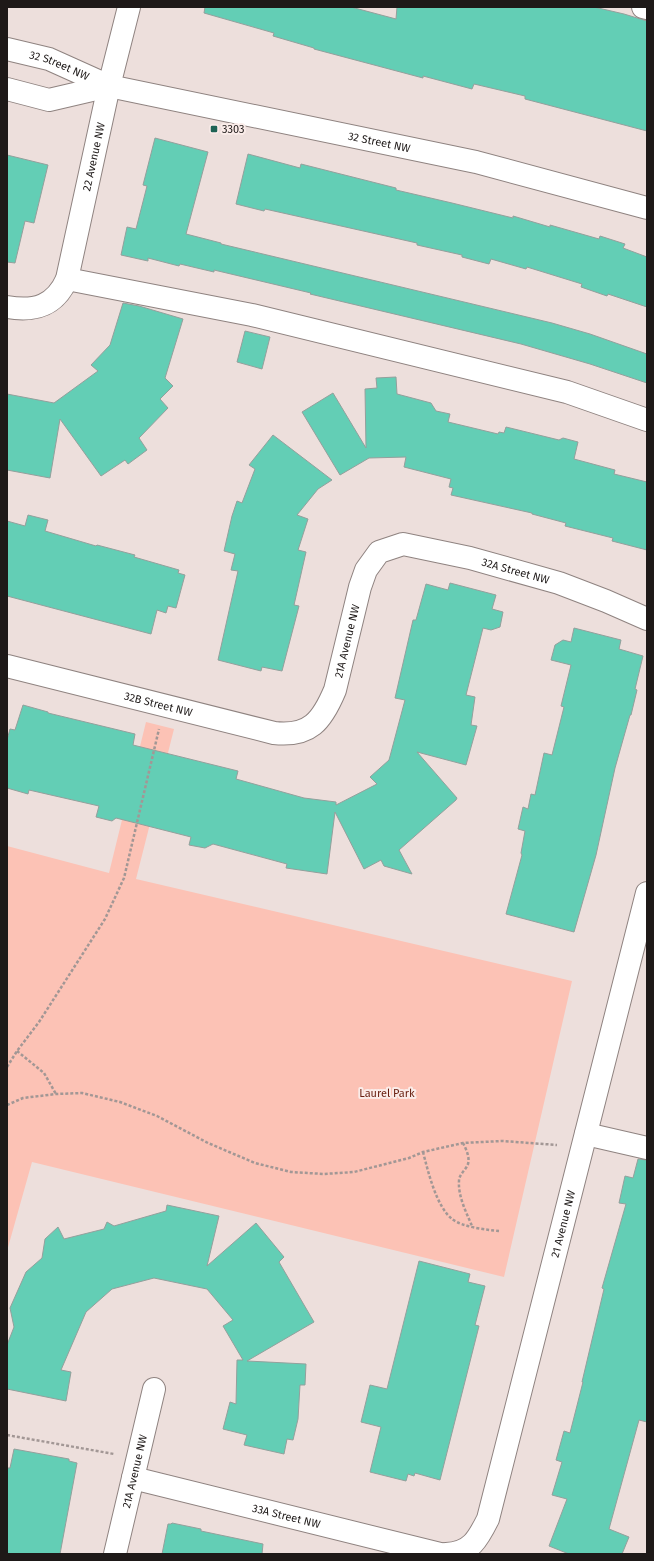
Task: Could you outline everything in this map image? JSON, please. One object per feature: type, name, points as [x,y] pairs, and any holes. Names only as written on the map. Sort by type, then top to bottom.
[{"type":"street","name":"22 Avenue NW","points":[[7,307],[24,310],[38,307],[50,302],[62,289],[67,278],[109,86],[129,7]]},
{"type":"street","points":[[642,7],[647,8]]},
{"type":"street","name":"32 Street NW","points":[[7,49],[49,59],[109,86],[476,162],[647,208]]},
{"type":"street","name":"32 Street NW","points":[[7,89],[49,100],[109,86]]},
{"type":"street","points":[[67,278],[252,315],[567,392],[647,420]]},
{"type":"street","name":"32A Street NW","points":[[379,552],[403,544],[470,558],[559,583],[647,619]]},
{"type":"street","name":"21A Avenue NW","points":[[310,728],[328,706],[335,690],[360,587],[366,570],[379,552]]},
{"type":"street","name":"32B Street NW","points":[[7,666],[274,733],[298,733],[310,728]]},
{"type":"street","name":"21 Avenue NW","points":[[446,1554],[453,1554],[467,1549],[476,1542],[488,1519],[647,893]]},
{"type":"street","points":[[584,1141],[647,1148]]},
{"type":"street","name":"21A Avenue NW","points":[[115,1554],[154,1389]]},
{"type":"street","name":"33A Street NW","points":[[135,1468],[440,1554]]},
{"type":"path","points":[[7,1067],[39,1022],[105,919],[124,878],[165,705]]},
{"type":"path","points":[[17,1051],[44,1073],[56,1094]]},
{"type":"path","points":[[7,1105],[23,1098],[82,1093],[120,1102],[157,1116],[208,1143],[255,1163],[291,1172],[324,1174],[354,1172],[409,1158],[423,1152],[463,1143],[503,1141],[558,1145],[584,1141]]},
{"type":"path","points":[[463,1143],[468,1155],[468,1164],[459,1178],[459,1187],[463,1205],[472,1226]]},
{"type":"path","points":[[423,1152],[432,1184],[440,1202],[452,1219],[462,1224],[500,1231]]},
{"type":"path","points":[[7,1435],[135,1468]]},
{"type":"green space","name":"Laurel Park","points":[[146,722],[174,729],[136,879],[572,981],[504,1277],[32,1162],[7,1251],[7,846],[109,873]]},
{"type":"building","points":[[205,7],[351,7],[396,19],[397,7],[594,7],[624,14],[647,21],[647,131],[525,99],[525,96],[474,84],[472,89],[423,76],[423,78],[314,49],[273,36],[274,33],[204,13]]},
{"type":"building","points":[[155,138],[208,152],[186,234],[221,244],[552,323],[590,334],[647,354],[647,383],[590,364],[521,344],[214,270],[214,272],[180,264],[179,266],[148,258],[148,261],[121,255],[127,227],[136,229],[147,186],[143,185]]},
{"type":"building","points":[[248,154],[300,168],[301,164],[396,188],[396,190],[513,218],[513,216],[599,239],[600,236],[625,244],[623,248],[647,257],[647,307],[608,294],[607,296],[581,287],[582,284],[527,267],[526,269],[491,259],[489,264],[462,257],[462,255],[417,245],[417,243],[265,209],[264,211],[236,204]]},
{"type":"building","points":[[7,155],[48,165],[34,223],[25,221],[15,263],[7,262]]},
{"type":"building","points":[[123,303],[139,306],[183,319],[165,378],[173,386],[160,399],[168,408],[139,438],[147,450],[128,464],[125,460],[101,476],[60,419],[50,478],[7,470],[7,394],[54,403],[98,371],[91,365],[110,345]]},
{"type":"building","points":[[245,331],[270,337],[262,369],[237,362]]},
{"type":"building","points":[[396,377],[397,394],[431,403],[436,411],[450,414],[448,422],[498,434],[499,432],[504,433],[506,427],[559,440],[563,438],[578,442],[574,459],[615,470],[614,474],[647,482],[647,550],[612,541],[613,538],[565,526],[566,523],[532,513],[451,495],[453,488],[449,487],[451,479],[404,467],[406,457],[369,458],[340,475],[302,412],[333,393],[366,448],[365,389],[377,388],[376,378]]},
{"type":"building","points":[[273,435],[332,480],[318,489],[297,515],[308,519],[298,550],[306,552],[294,605],[299,606],[282,671],[262,667],[261,671],[218,660],[238,571],[231,570],[235,554],[224,551],[232,516],[237,501],[242,503],[255,469],[249,465]]},
{"type":"building","points":[[28,515],[48,520],[45,531],[96,546],[135,555],[134,557],[179,570],[178,573],[185,575],[176,608],[168,606],[166,613],[157,610],[151,634],[7,596],[7,521],[25,526]]},
{"type":"building","points":[[450,583],[496,595],[492,609],[503,612],[500,627],[491,630],[483,628],[466,695],[475,697],[471,725],[477,726],[466,765],[417,752],[457,798],[399,850],[412,874],[384,866],[381,860],[364,869],[335,812],[327,874],[286,868],[287,864],[213,844],[205,848],[189,845],[191,837],[116,818],[112,821],[96,817],[99,806],[29,790],[28,794],[7,788],[7,740],[10,729],[15,730],[23,705],[48,713],[135,734],[133,745],[238,771],[236,779],[304,798],[336,802],[336,805],[377,784],[370,777],[389,760],[405,700],[395,698],[413,620],[416,620],[426,584],[448,590]]},
{"type":"building","points":[[574,628],[621,640],[619,649],[643,656],[635,689],[637,690],[615,768],[596,855],[574,932],[506,914],[522,855],[521,853],[525,831],[518,829],[523,807],[528,809],[531,794],[535,795],[544,753],[552,755],[564,707],[561,706],[571,665],[551,660],[555,645],[563,640],[571,642]]},
{"type":"building","points":[[638,1159],[647,1160],[647,1422],[639,1420],[609,1529],[629,1537],[622,1554],[569,1554],[549,1546],[567,1499],[552,1495],[562,1462],[556,1460],[564,1431],[570,1433],[583,1382],[604,1289],[602,1288],[626,1204],[619,1203],[625,1176],[633,1178]]},
{"type":"building","points":[[167,1205],[219,1216],[207,1266],[256,1223],[284,1257],[279,1262],[314,1322],[247,1361],[306,1364],[305,1385],[300,1385],[298,1419],[293,1440],[287,1439],[284,1454],[244,1445],[247,1435],[223,1429],[230,1402],[236,1404],[237,1360],[243,1360],[223,1326],[233,1320],[207,1289],[154,1278],[112,1289],[86,1312],[61,1370],[71,1372],[66,1401],[7,1389],[7,1345],[14,1327],[10,1308],[26,1272],[42,1258],[45,1239],[58,1227],[64,1239],[104,1229],[107,1222],[114,1226],[166,1211]]},
{"type":"building","points":[[419,1261],[470,1274],[468,1282],[485,1286],[475,1325],[479,1326],[440,1480],[415,1473],[414,1476],[408,1474],[406,1481],[370,1472],[381,1427],[361,1422],[370,1385],[387,1389]]},
{"type":"building","points":[[14,1449],[69,1459],[69,1461],[77,1463],[60,1554],[7,1554],[7,1468],[10,1468]]},
{"type":"building","points":[[172,1523],[201,1529],[201,1531],[263,1544],[262,1554],[162,1554],[168,1524]]},
{"type":"place","name":"3303","points":[[214,129]]}]
